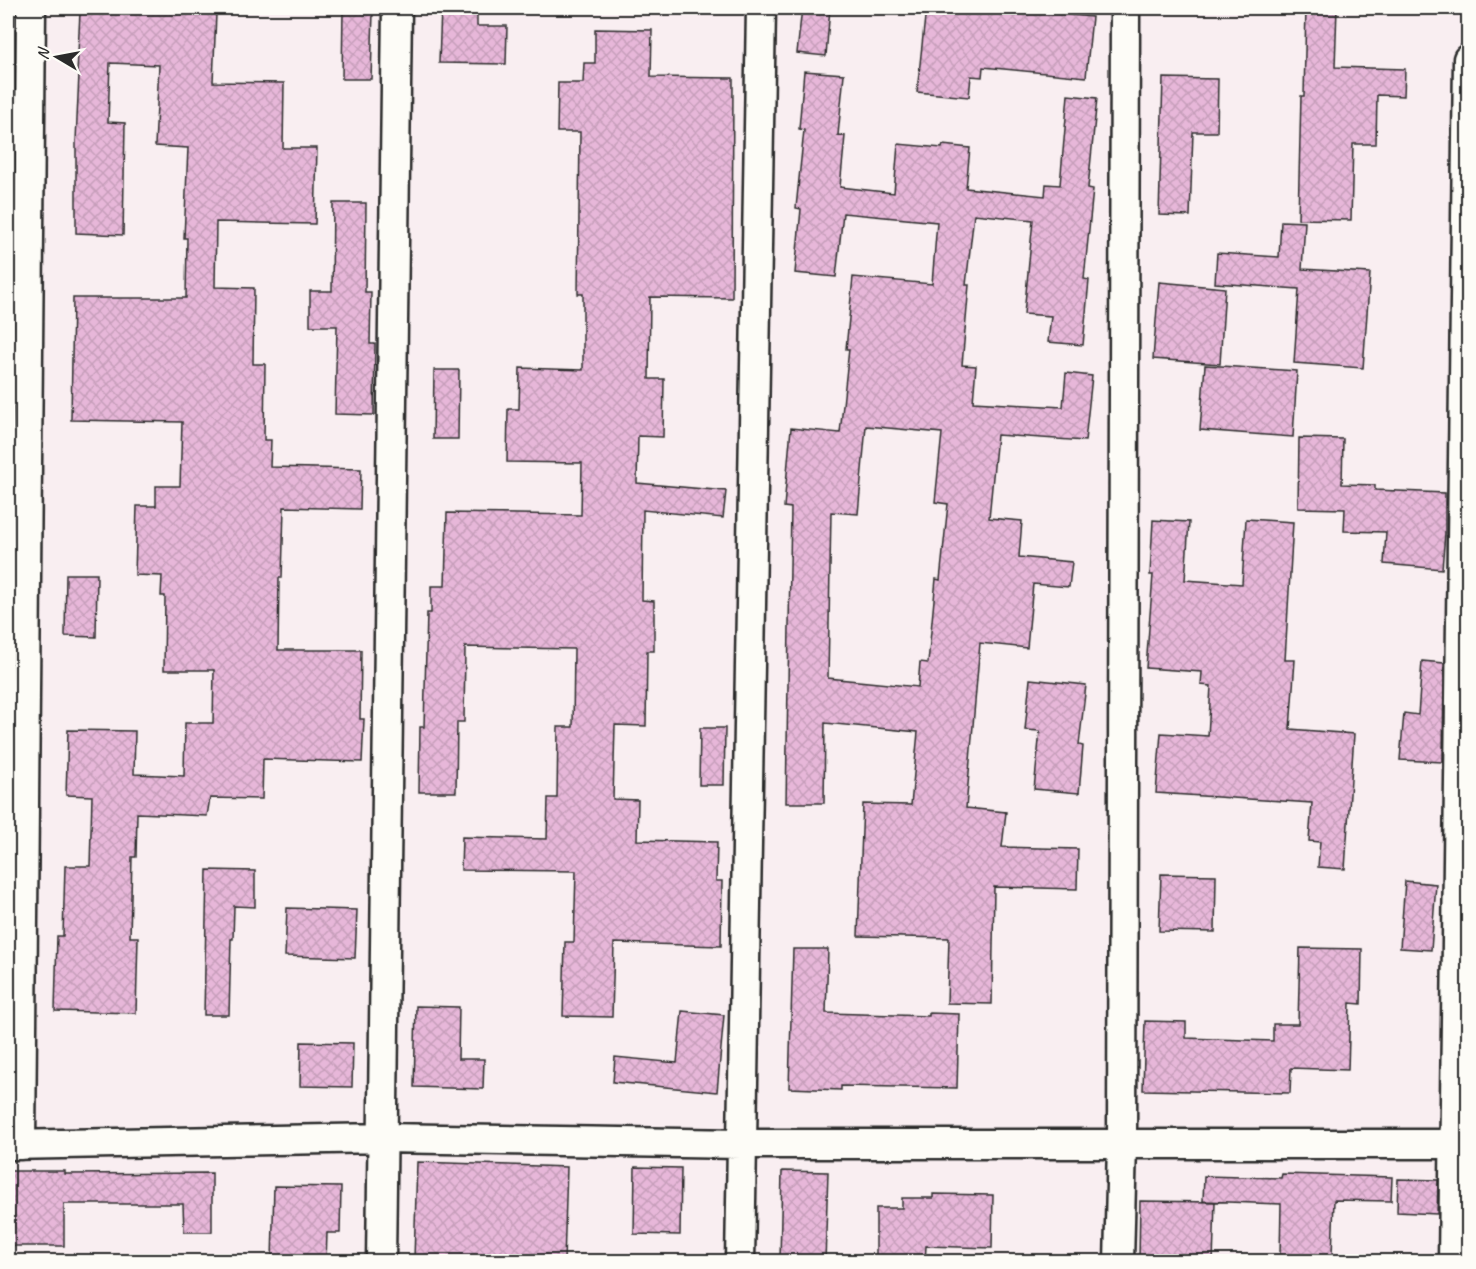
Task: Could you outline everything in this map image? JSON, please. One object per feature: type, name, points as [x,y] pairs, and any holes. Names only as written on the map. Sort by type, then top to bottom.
[{"type":"street","points":[[31,8],[14,1145],[383,1138],[741,1144],[1461,1144]]},
{"type":"street","points":[[381,1262],[397,8]]},
{"type":"street","points":[[740,1262],[761,8]]},
{"type":"street","points":[[1119,1262],[1122,1144],[1125,8]]},
{"type":"street","points":[[1453,1262],[1461,1144],[1468,59]]},
{"type":"building","points":[[441,8],[477,8],[477,26],[507,26],[506,64],[439,63]]},
{"type":"building","points":[[802,8],[830,8],[826,56],[797,53]]},
{"type":"building","points":[[926,8],[1036,8],[1035,11],[1092,17],[1086,77],[983,67],[982,77],[971,76],[969,97],[917,92]]},
{"type":"building","points":[[1306,8],[1337,8],[1335,67],[1405,69],[1404,96],[1377,95],[1376,144],[1353,144],[1351,220],[1298,219]]},
{"type":"building","points":[[343,10],[373,11],[371,79],[342,79]]},
{"type":"building","points":[[133,11],[216,14],[213,82],[284,83],[283,148],[317,148],[315,224],[216,222],[215,287],[254,288],[253,364],[265,364],[264,440],[271,440],[270,467],[361,469],[360,509],[284,507],[282,578],[279,578],[278,650],[361,650],[360,719],[364,719],[362,762],[263,759],[262,799],[210,798],[207,816],[137,813],[136,857],[132,857],[130,937],[138,937],[136,1013],[55,1011],[57,936],[63,936],[65,866],[90,866],[92,796],[66,795],[68,730],[135,731],[134,774],[184,776],[185,723],[213,723],[214,670],[164,670],[165,596],[161,596],[162,576],[135,575],[137,506],[156,506],[156,486],[180,486],[182,422],[71,420],[73,298],[186,298],[187,238],[184,238],[188,148],[155,146],[159,65],[110,63],[108,122],[125,123],[123,235],[76,233],[79,74],[77,74],[80,12],[133,13]]},
{"type":"building","points":[[595,29],[652,30],[651,77],[733,78],[732,298],[650,297],[649,379],[664,379],[663,437],[638,436],[637,483],[726,491],[723,518],[643,510],[642,600],[654,601],[654,651],[647,651],[646,726],[615,725],[613,799],[638,800],[637,840],[717,842],[716,881],[722,881],[721,946],[614,943],[612,1017],[563,1016],[565,942],[574,942],[576,871],[461,870],[462,837],[547,839],[548,798],[557,798],[558,727],[573,727],[574,649],[465,647],[464,722],[457,722],[456,792],[419,792],[420,727],[424,727],[427,613],[431,613],[431,586],[445,586],[447,513],[581,515],[582,463],[507,462],[508,409],[519,409],[520,368],[583,370],[583,294],[578,294],[580,132],[557,132],[558,83],[583,83],[584,63],[595,63]]},
{"type":"building","points":[[804,71],[844,74],[838,135],[845,136],[840,187],[894,193],[898,144],[942,148],[943,145],[970,148],[966,188],[1045,196],[1046,184],[1060,185],[1068,95],[1097,98],[1088,188],[1093,189],[1084,279],[1089,280],[1083,345],[1048,342],[1051,316],[1024,314],[1033,220],[974,214],[966,285],[969,285],[962,365],[976,366],[973,402],[1063,407],[1066,373],[1092,376],[1085,441],[997,435],[989,518],[1022,521],[1019,557],[1072,562],[1069,587],[1033,584],[1027,648],[980,643],[966,808],[1006,812],[1002,847],[1078,849],[1077,889],[994,887],[992,1004],[947,1003],[949,938],[858,936],[863,804],[911,805],[918,732],[825,723],[824,803],[786,803],[791,508],[784,507],[791,428],[840,433],[849,349],[846,349],[853,277],[932,284],[937,222],[843,213],[836,277],[795,273],[801,209],[796,208],[804,130],[799,129]],"holes":[[[866,426],[942,433],[935,502],[948,504],[940,580],[936,579],[928,663],[920,662],[918,687],[828,678],[831,512],[858,514]]]},
{"type":"building","points":[[1163,78],[1218,79],[1217,132],[1193,132],[1190,216],[1159,215]]},
{"type":"building","points":[[333,203],[366,203],[365,292],[371,292],[370,344],[375,344],[374,415],[335,414],[337,326],[310,326],[310,291],[332,291]]},
{"type":"building","points":[[1281,221],[1305,222],[1302,269],[1370,273],[1363,368],[1294,363],[1299,289],[1215,283],[1217,253],[1279,257]]},
{"type":"building","points":[[1159,282],[1225,288],[1220,364],[1153,359]]},
{"type":"building","points":[[1205,365],[1297,371],[1293,437],[1200,430]]},
{"type":"building","points":[[434,370],[459,370],[458,439],[433,439]]},
{"type":"building","points":[[1299,438],[1343,439],[1342,484],[1375,485],[1375,490],[1445,493],[1442,569],[1384,564],[1386,532],[1344,531],[1345,509],[1298,508]]},
{"type":"building","points":[[1246,519],[1293,522],[1285,660],[1295,660],[1290,729],[1354,734],[1345,869],[1318,867],[1320,842],[1309,841],[1312,803],[1156,793],[1161,733],[1208,736],[1211,686],[1201,685],[1202,672],[1146,668],[1153,575],[1150,575],[1153,520],[1189,522],[1185,580],[1242,584]]},
{"type":"building","points":[[66,574],[97,574],[96,637],[65,636]]},
{"type":"building","points":[[1422,661],[1444,663],[1443,762],[1400,760],[1404,713],[1418,715]]},
{"type":"building","points":[[1030,679],[1086,685],[1079,745],[1083,746],[1079,793],[1034,789],[1040,731],[1025,730]]},
{"type":"building","points":[[700,728],[725,728],[724,785],[699,785]]},
{"type":"building","points":[[207,870],[255,871],[255,907],[234,906],[229,1015],[204,1015]]},
{"type":"building","points":[[1161,874],[1216,875],[1215,932],[1159,931]]},
{"type":"building","points":[[1405,881],[1436,884],[1431,950],[1400,948]]},
{"type":"building","points":[[287,908],[357,910],[355,958],[285,956]]},
{"type":"building","points":[[1300,948],[1362,949],[1361,1004],[1350,1003],[1348,1070],[1291,1068],[1290,1093],[1143,1090],[1145,1021],[1186,1022],[1186,1038],[1273,1041],[1273,1024],[1298,1024]]},
{"type":"building","points":[[793,949],[828,949],[826,1013],[929,1016],[929,1013],[959,1014],[957,1088],[841,1086],[841,1090],[789,1088]]},
{"type":"building","points":[[416,1006],[459,1007],[458,1059],[484,1059],[483,1089],[414,1087]]},
{"type":"building","points":[[682,1011],[724,1015],[717,1092],[613,1082],[615,1057],[677,1063]]},
{"type":"building","points":[[301,1042],[353,1043],[352,1087],[300,1086]]},
{"type":"building","points":[[417,1162],[567,1167],[564,1262],[414,1259]]},
{"type":"building","points":[[635,1167],[681,1168],[680,1235],[634,1234]]},
{"type":"building","points":[[8,1171],[65,1171],[65,1174],[212,1173],[212,1232],[184,1232],[183,1204],[64,1204],[64,1246],[8,1246]]},
{"type":"building","points":[[782,1171],[828,1172],[825,1262],[780,1262]]},
{"type":"building","points":[[1282,1174],[1392,1177],[1391,1201],[1334,1200],[1332,1256],[1329,1256],[1328,1262],[1282,1262],[1282,1255],[1280,1255],[1281,1204],[1203,1201],[1204,1176],[1281,1178]]},
{"type":"building","points":[[1398,1179],[1438,1180],[1437,1214],[1397,1212]]},
{"type":"building","points":[[274,1186],[341,1187],[340,1233],[327,1233],[326,1261],[272,1260]]},
{"type":"building","points":[[933,1194],[993,1195],[992,1248],[926,1246],[925,1262],[883,1262],[883,1256],[876,1256],[876,1208],[902,1208],[902,1198],[933,1198]]},
{"type":"building","points":[[1140,1201],[1215,1202],[1213,1262],[1139,1262]]}]
